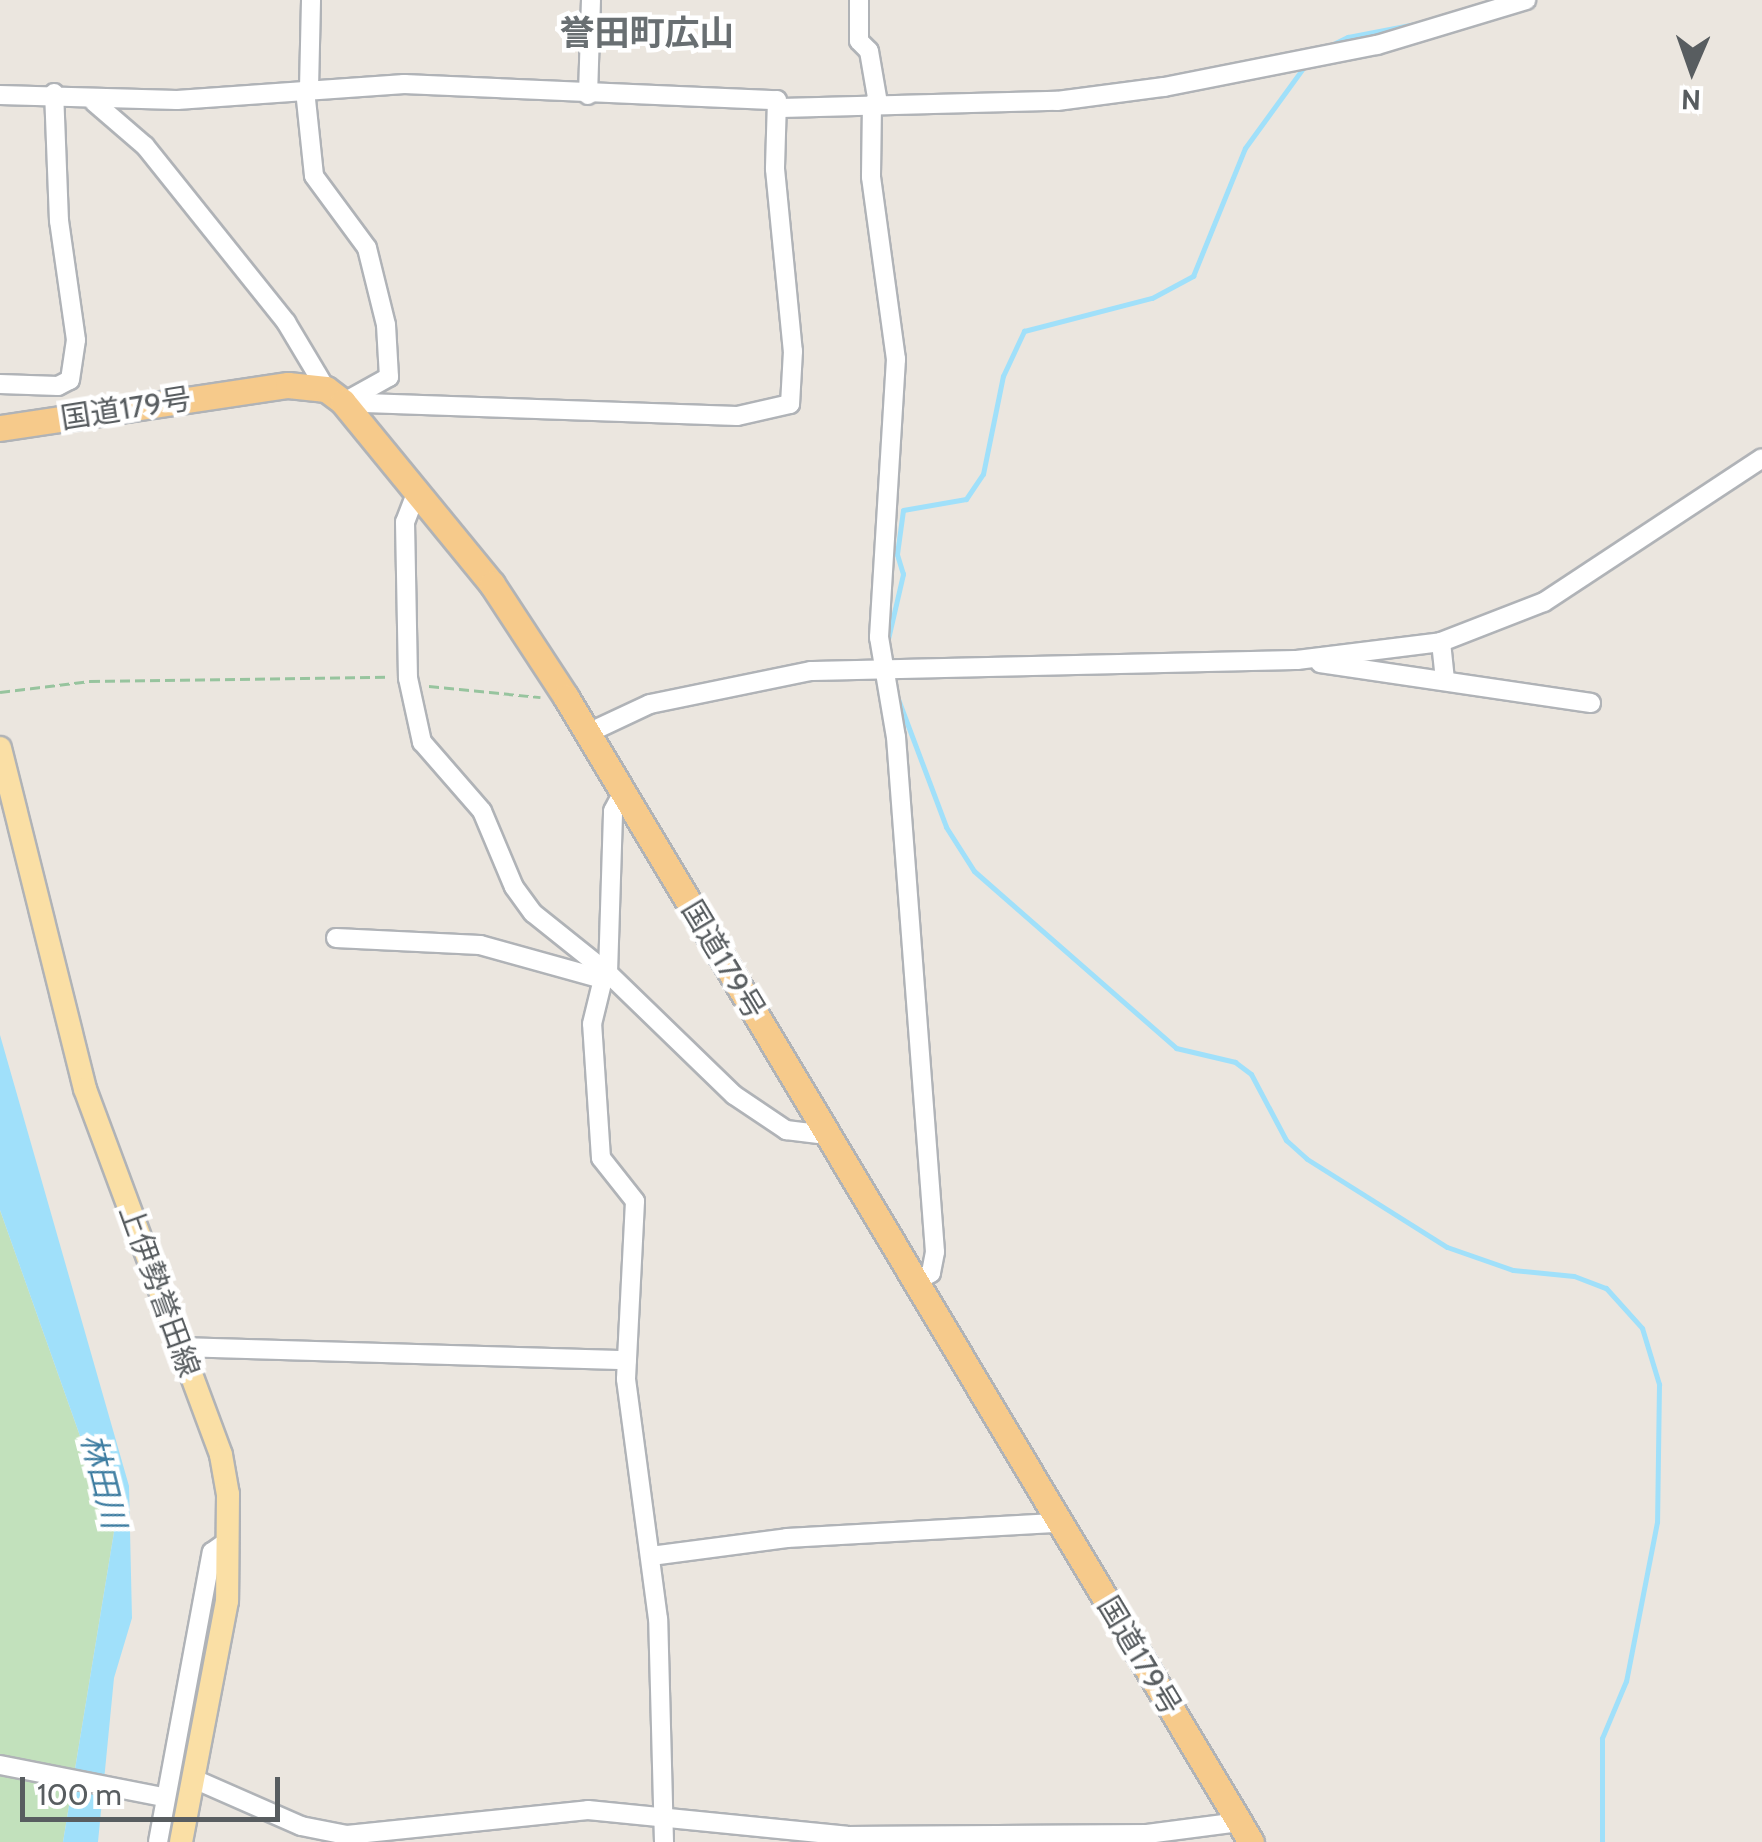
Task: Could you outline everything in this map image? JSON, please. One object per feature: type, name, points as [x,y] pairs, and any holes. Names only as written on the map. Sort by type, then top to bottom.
[{"type":"highway","name":"国道179号","points":[[0,428],[288,385],[334,396],[418,491],[492,584],[566,697],[1245,1832]]},
{"type":"main road","name":"上伊勢誉田線","points":[[0,748],[85,1089],[220,1455],[229,1540],[227,1601],[181,1842]]},
{"type":"street","points":[[311,0],[307,89],[314,176],[368,248],[386,325],[388,377],[334,396]]},
{"type":"street","points":[[588,94],[592,0]]},
{"type":"street","points":[[860,0],[858,41],[870,51],[875,103],[871,177],[896,359],[879,636],[888,667],[896,737],[935,1252],[931,1273],[914,1282]]},
{"type":"street","points":[[0,95],[54,92],[94,102],[404,84],[588,94],[769,95],[782,108],[1057,101],[1164,87],[1377,45],[1526,0]]},
{"type":"street","points":[[0,384],[58,386],[70,380],[76,340],[60,221],[54,92]]},
{"type":"street","points":[[94,102],[168,176],[286,322],[334,396]]},
{"type":"street","points":[[334,396],[737,416],[790,404],[793,351],[775,169],[782,108]]},
{"type":"street","points":[[588,733],[650,704],[706,689],[811,671],[1297,660],[1442,642],[1544,602],[1762,458]]},
{"type":"street","points":[[418,491],[405,522],[408,678],[422,742],[482,811],[514,886],[551,932],[606,976],[734,1096],[786,1130],[827,1135]]},
{"type":"street","points":[[1442,642],[1444,682]]},
{"type":"street","points":[[1297,660],[1591,703]]},
{"type":"street","points":[[623,792],[613,811],[606,976],[592,1024],[600,1158],[635,1201],[627,1360],[652,1556],[664,1842]]},
{"type":"street","points":[[336,938],[480,944],[606,976]]},
{"type":"street","points":[[180,1347],[627,1360]]},
{"type":"street","points":[[652,1556],[788,1538],[1059,1523]]},
{"type":"street","points":[[158,1842],[163,1797],[204,1618],[212,1552],[229,1540]]},
{"type":"street","points":[[0,1765],[163,1797]]},
{"type":"street","points":[[194,1778],[301,1826],[346,1835],[588,1810],[847,1836],[1245,1832]]},
{"type":"path","points":[[0,692],[90,681],[408,678],[511,697],[566,697]]},
{"type":"green space","points":[[0,1210],[114,1532],[63,1842],[0,1842]]},
{"type":"water","name":"林田川","points":[[0,1035],[129,1486],[132,1618],[114,1678],[98,1842],[63,1842],[114,1532],[0,1210]]},
{"type":"waterway","points":[[1321,50],[1348,37],[1425,22]]},
{"type":"waterway","points":[[888,639],[903,574],[897,554],[903,510],[966,499],[983,474],[1003,376],[1024,331],[1152,298],[1193,276],[1245,148],[1306,64]]},
{"type":"waterway","points":[[898,699],[946,827],[974,871],[1176,1048],[1235,1062],[1251,1074],[1286,1140],[1307,1159],[1447,1247],[1513,1270],[1574,1276],[1606,1288],[1642,1328],[1659,1384],[1657,1522],[1626,1681],[1602,1738],[1602,1842]]},
{"type":"district","name":"誉田町広山","points":[[647,33]]}]
